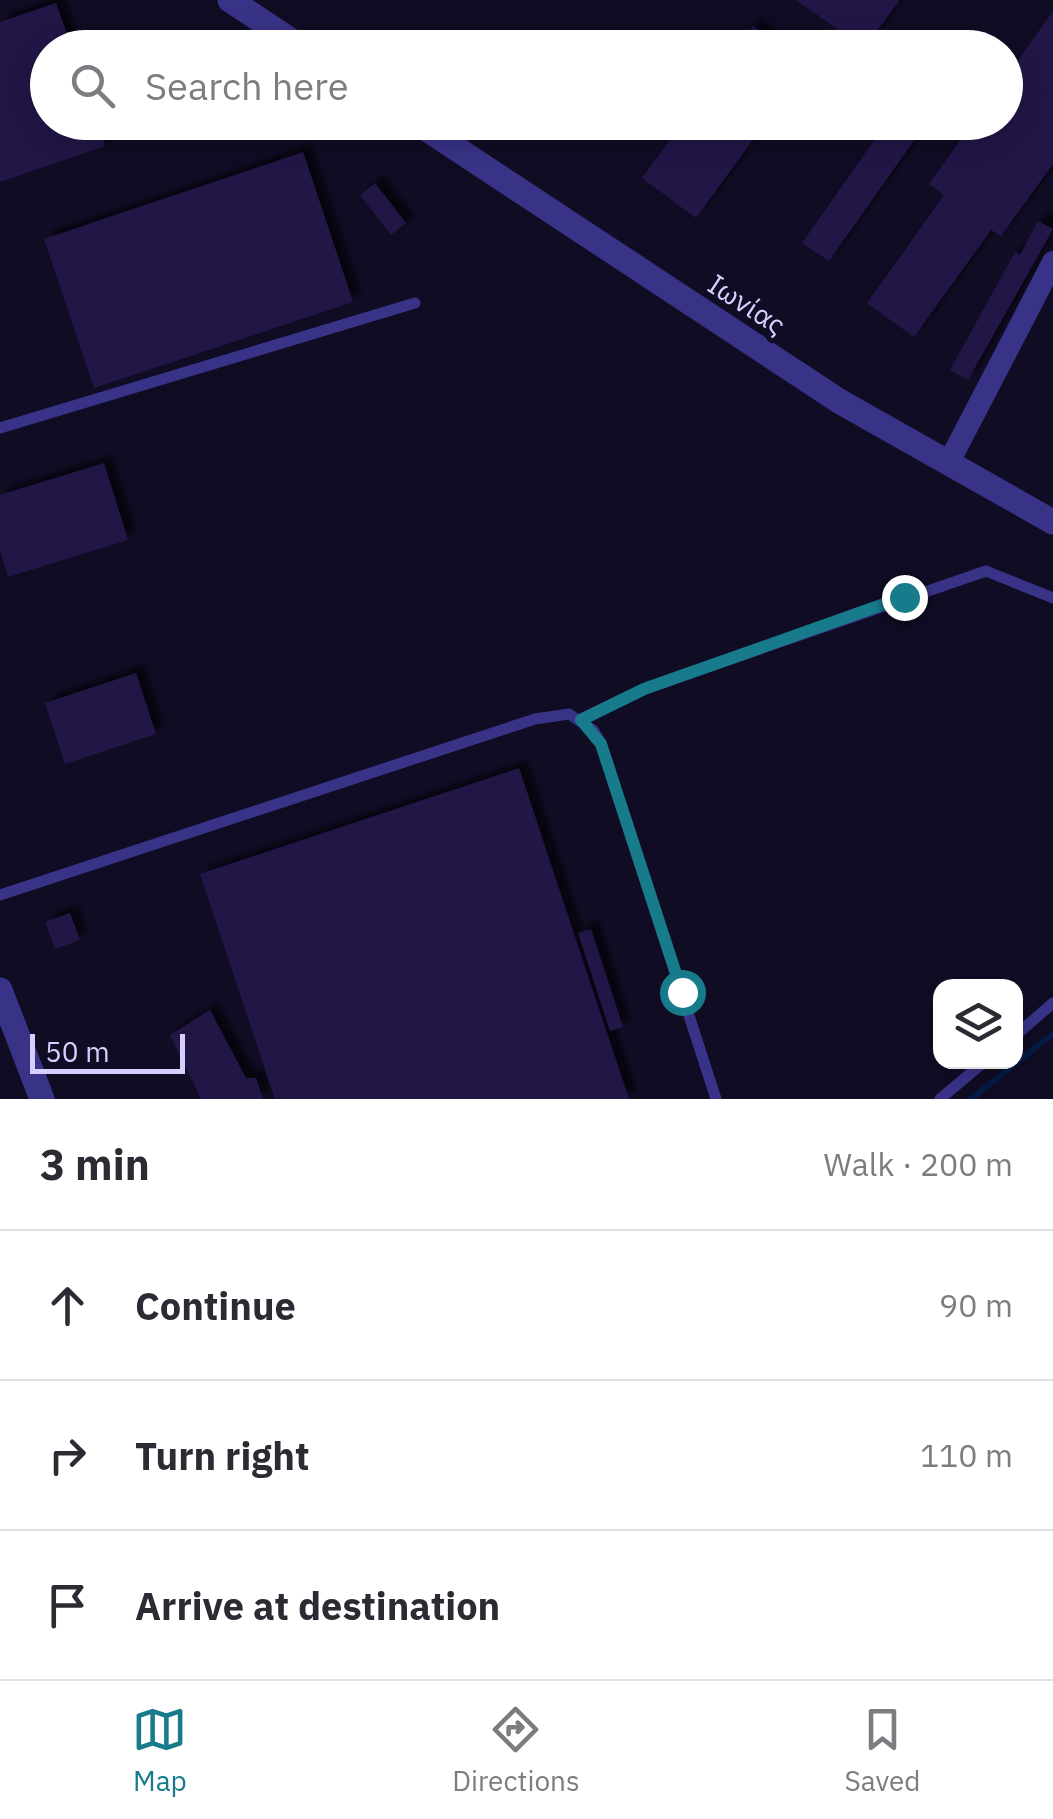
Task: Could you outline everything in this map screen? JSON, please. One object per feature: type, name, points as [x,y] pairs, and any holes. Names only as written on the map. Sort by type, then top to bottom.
[{"type":"street","points":[[230,0],[275,30]]},
{"type":"street","name":"Ιωνίας","points":[[443,140],[839,401],[1053,522]]},
{"type":"street","points":[[948,462],[1053,262]]},
{"type":"street","points":[[0,990],[42,1099]]},
{"type":"lane","points":[[0,428],[414,304]]},
{"type":"lane","points":[[581,720],[644,689],[986,571],[1053,598]]},
{"type":"lane","points":[[0,895],[535,719],[569,714],[581,720],[601,744],[716,1099]]},
{"type":"lane","points":[[1023,1029],[1053,1003]]},
{"type":"lane","points":[[940,1099],[976,1069]]},
{"type":"building","points":[[796,0],[900,0],[878,30],[838,30]]},
{"type":"building","points":[[56,3],[66,30],[30,30],[30,140],[103,140],[105,146],[0,182],[0,22]]},
{"type":"building","points":[[1053,11],[1053,164],[1001,236],[991,230],[914,337],[867,303],[944,195],[929,184],[960,140],[1023,140],[1023,53]]},
{"type":"building","points":[[670,140],[753,140],[696,218],[642,178]]},
{"type":"building","points":[[874,140],[914,140],[829,261],[802,243]]},
{"type":"building","points":[[303,152],[353,302],[94,388],[44,239]]},
{"type":"building","points":[[375,183],[406,223],[391,235],[360,195]]},
{"type":"building","points":[[1038,221],[1053,229],[968,380],[950,370],[1015,252],[1020,255]]},
{"type":"building","points":[[104,463],[128,540],[8,577],[0,551],[0,495]]},
{"type":"building","points":[[136,673],[156,734],[65,764],[45,703]]},
{"type":"building","points":[[519,768],[629,1099],[275,1099],[200,874]]},
{"type":"building","points":[[70,913],[80,940],[55,949],[45,922]]},
{"type":"building","points":[[591,929],[623,1027],[610,1031],[578,933]]},
{"type":"building","points":[[210,1010],[246,1078],[256,1078],[263,1099],[201,1099],[170,1035]]},
{"type":"waterway","points":[[971,1099],[1053,1034]]},
{"type":"route","points":[[682,992],[601,744],[581,720],[644,689],[904,597]]}]
